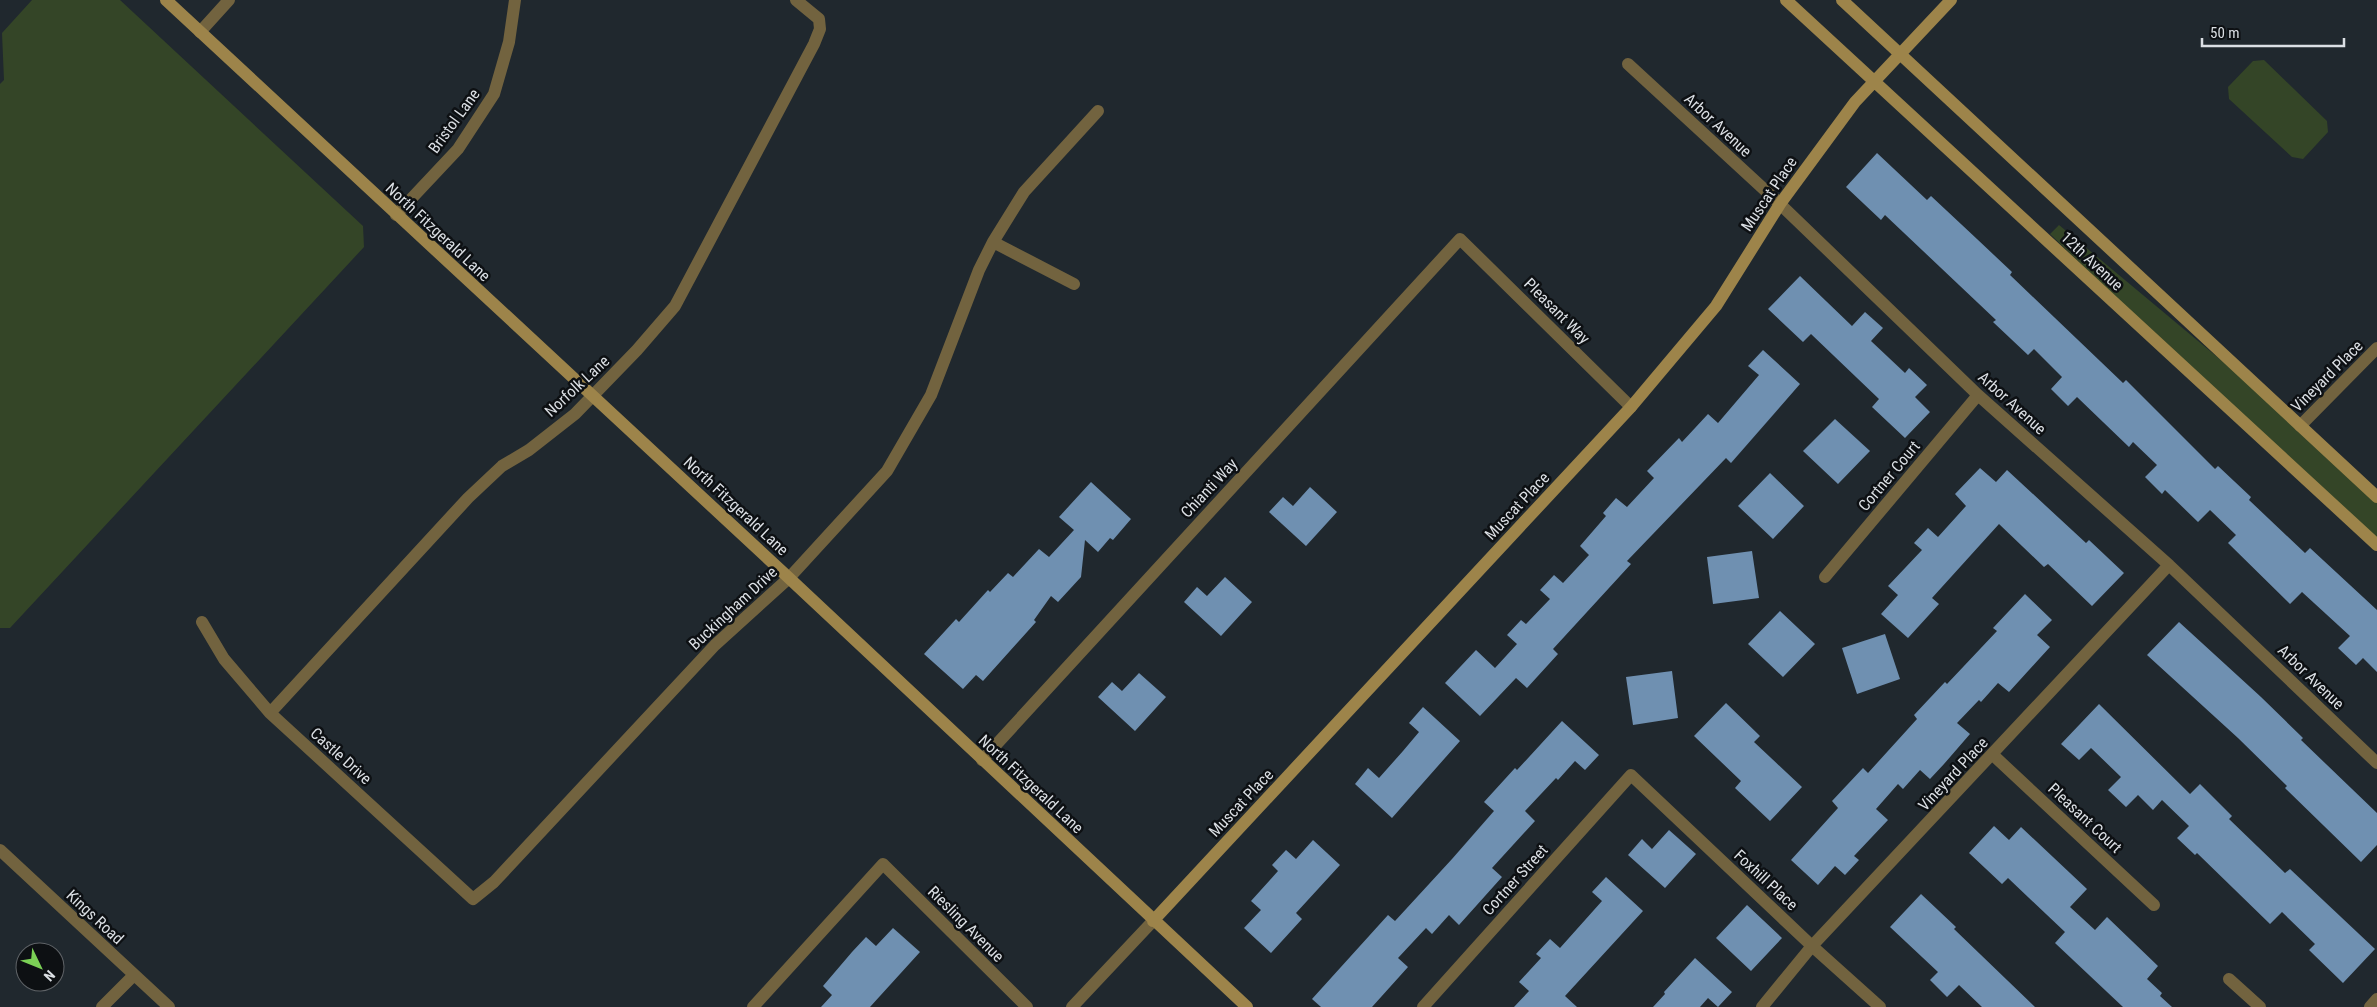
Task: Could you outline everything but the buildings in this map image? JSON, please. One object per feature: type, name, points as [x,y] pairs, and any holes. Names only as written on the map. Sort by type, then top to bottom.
[{"type":"street","name":"North Fitzgerald Lane","points":[[166,0],[789,578],[1247,1007]]},
{"type":"street","points":[[200,32],[229,0]]},
{"type":"street","name":"Bristol Lane","points":[[396,215],[458,149],[494,94],[510,42],[516,0]]},
{"type":"street","name":"Norfolk Lane","points":[[270,713],[468,498],[502,466],[529,450],[575,414],[593,397],[675,306],[814,44],[820,29],[819,19],[796,0]]},
{"type":"street","name":"12th Avenue","points":[[1786,0],[2377,545]]},
{"type":"street","name":"12th Avenue","points":[[1842,0],[2377,497]]},
{"type":"street","name":"Muscat Place","points":[[1072,1007],[1631,407],[1716,306],[1780,204],[1855,102],[1951,0]]},
{"type":"street","name":"Arbor Avenue","points":[[1628,64],[1780,204],[1978,396],[2169,564],[2377,763]]},
{"type":"street","name":"Buckingham Drive","points":[[473,899],[494,882],[715,644],[789,578],[887,471],[931,395],[979,270],[993,242],[1024,192],[1098,111]]},
{"type":"street","name":"Pleasant Way","points":[[1460,238],[1631,407]]},
{"type":"street","name":"Chianti Way","points":[[982,760],[1460,238]]},
{"type":"street","points":[[993,242],[1074,284]]},
{"type":"street","name":"Vineyard Place","points":[[2300,426],[2377,348]]},
{"type":"street","name":"Cortner Court","points":[[1825,577],[1978,396]]},
{"type":"street","name":"Vineyard Place","points":[[1762,1007],[1812,946],[1993,755],[2169,564]]},
{"type":"street","name":"Castle Drive","points":[[202,622],[224,659],[270,713],[473,899]]},
{"type":"street","name":"Pleasant Court","points":[[1993,755],[2154,905]]},
{"type":"street","name":"Foxhill Place","points":[[1631,775],[1812,946],[1880,1007]]},
{"type":"street","name":"Cortner Street","points":[[1423,1007],[1631,775]]},
{"type":"street","name":"Kings Road","points":[[0,850],[169,1007]]},
{"type":"street","name":"Riesling Avenue","points":[[753,1007],[883,864],[1027,1007]]},
{"type":"street","points":[[102,1007],[134,975]]},
{"type":"street","points":[[2229,979],[2260,1007]]},
{"type":"street","points":[[2370,1007],[2377,999]]},
{"type":"green space","points":[[32,0],[120,0],[363,226],[364,247],[10,628],[0,628],[0,84],[4,80],[2,33]]},
{"type":"green space","points":[[2264,60],[2327,121],[2328,132],[2303,159],[2292,157],[2229,99],[2228,87],[2253,61]]},
{"type":"green space","points":[[2059,225],[2300,426],[2377,497],[2377,546],[2280,456],[2050,234]]}]
